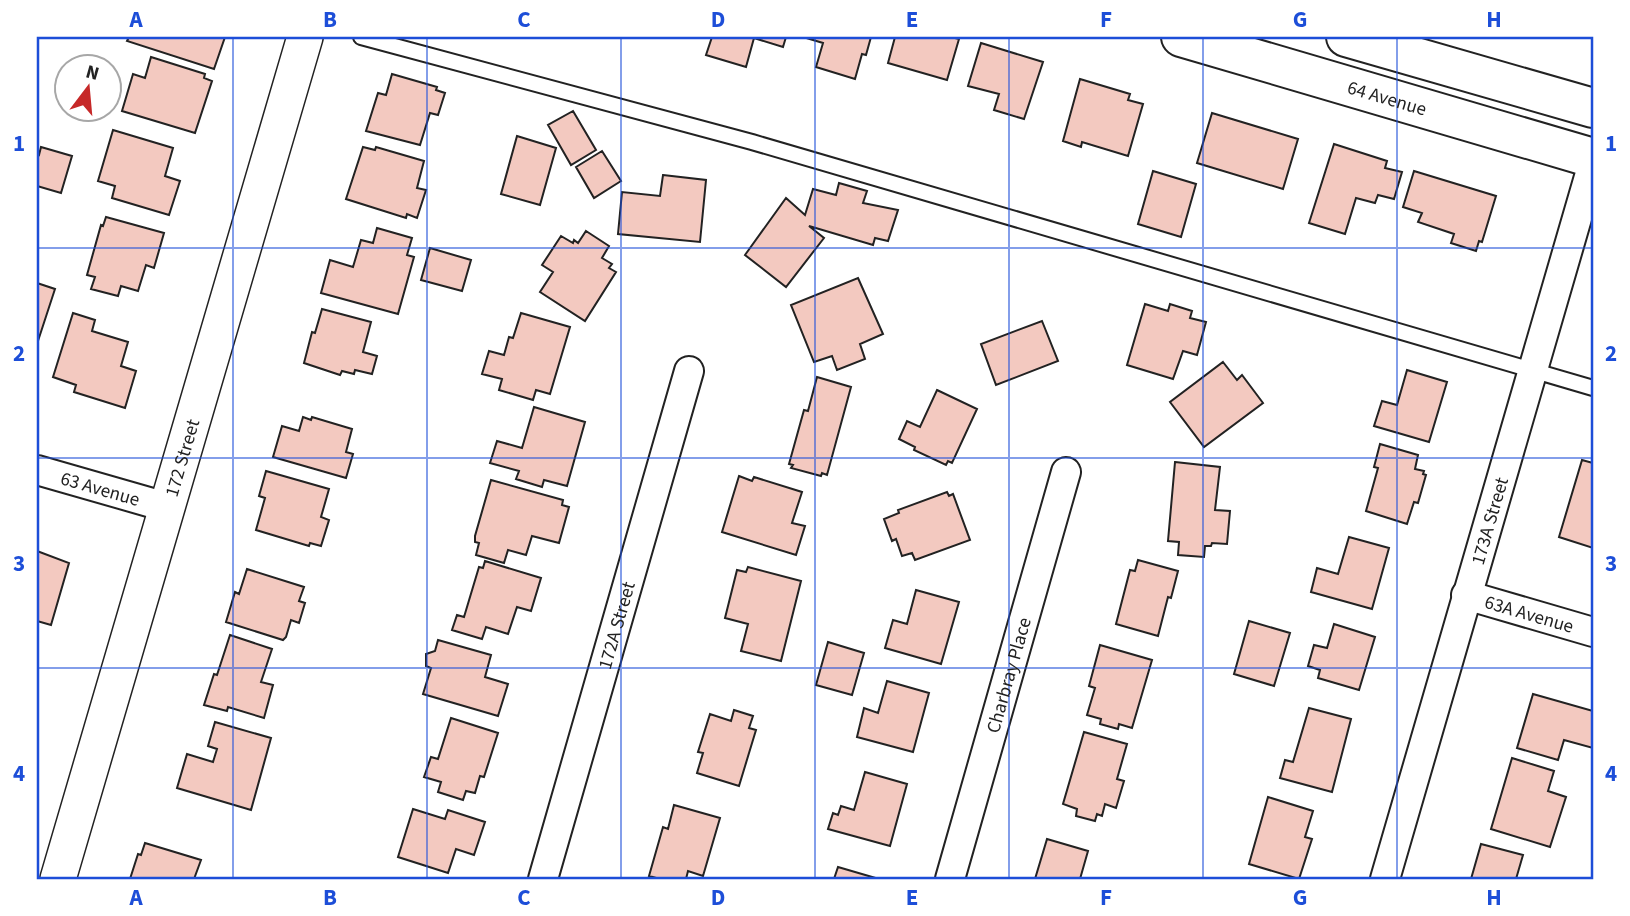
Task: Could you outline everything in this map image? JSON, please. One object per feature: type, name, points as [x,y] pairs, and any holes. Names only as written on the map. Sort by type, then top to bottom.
[{"type":"main road","name":"64 Avenue","points":[[1181,37],[1593,161]]},
{"type":"main road","points":[[1346,37],[1593,108]]},
{"type":"street","name":"172 Street","points":[[58,879],[305,37]]},
{"type":"street","name":"173A Street","points":[[1385,879],[1593,161]]},
{"type":"street","name":"172A Street","points":[[543,879],[689,371]]},
{"type":"street","name":"63 Avenue","points":[[37,470],[166,507]]},
{"type":"street","name":"Charbray Place","points":[[950,879],[1066,472]]},
{"type":"street","name":"63A Avenue","points":[[1466,595],[1593,632]]},
{"type":"lane","points":[[361,37],[752,142],[1593,388]]},
{"type":"building","points":[[129,37],[225,37],[214,69],[127,41]]},
{"type":"building","points":[[712,37],[786,37],[783,47],[754,38],[746,67],[706,55]]},
{"type":"building","points":[[803,37],[871,37],[866,55],[862,54],[855,79],[816,67],[823,43]]},
{"type":"building","points":[[895,37],[959,39],[947,80],[888,63]]},
{"type":"building","points":[[981,43],[1043,62],[1024,119],[994,110],[999,94],[968,86]]},
{"type":"building","points":[[151,57],[205,74],[204,78],[212,81],[195,133],[122,111],[133,74],[145,78]]},
{"type":"building","points":[[392,74],[437,87],[436,90],[445,93],[438,115],[430,113],[420,145],[366,131],[378,93],[386,95]]},
{"type":"building","points":[[1080,79],[1130,94],[1128,100],[1143,104],[1128,156],[1082,142],[1081,147],[1063,141]]},
{"type":"building","points":[[573,111],[596,150],[571,165],[548,125]]},
{"type":"building","points":[[1212,113],[1298,139],[1283,189],[1197,163]]},
{"type":"building","points":[[113,130],[173,148],[165,176],[180,181],[169,215],[112,198],[115,186],[98,181]]},
{"type":"building","points":[[517,136],[556,148],[540,205],[501,194]]},
{"type":"building","points":[[1334,144],[1387,161],[1385,168],[1402,172],[1394,199],[1378,195],[1375,203],[1356,198],[1345,234],[1309,223]]},
{"type":"building","points":[[41,147],[72,156],[61,193],[37,186],[37,154],[39,155]]},
{"type":"building","points":[[363,147],[375,150],[376,147],[424,161],[417,188],[426,190],[417,218],[407,214],[406,218],[346,199]]},
{"type":"building","points":[[602,151],[621,181],[594,198],[576,167]]},
{"type":"building","points":[[1153,171],[1196,184],[1181,237],[1138,224]]},
{"type":"building","points":[[1414,171],[1496,196],[1482,242],[1479,241],[1476,251],[1451,243],[1454,234],[1418,222],[1422,213],[1403,207]]},
{"type":"building","points":[[663,175],[706,180],[700,242],[618,234],[622,192],[660,196]]},
{"type":"building","points":[[839,183],[867,191],[863,203],[898,210],[888,241],[875,238],[873,245],[809,226],[824,238],[786,287],[745,255],[786,198],[805,215],[813,189],[836,195]]},
{"type":"building","points":[[106,217],[164,233],[154,268],[146,265],[138,291],[121,286],[118,296],[91,289],[95,277],[87,275],[101,225],[103,226]]},
{"type":"building","points":[[377,228],[412,238],[407,255],[414,257],[398,314],[321,293],[330,260],[353,267],[361,240],[373,243]]},
{"type":"building","points":[[586,231],[609,246],[602,258],[612,264],[609,268],[616,272],[585,321],[540,292],[553,272],[542,265],[561,236],[578,243]]},
{"type":"building","points":[[430,248],[471,260],[462,291],[421,280]]},
{"type":"building","points":[[858,278],[883,334],[860,344],[865,359],[837,370],[832,356],[814,362],[791,305]]},
{"type":"building","points":[[37,283],[55,289],[37,344]]},
{"type":"building","points":[[1145,304],[1168,311],[1170,304],[1192,311],[1190,318],[1206,322],[1197,355],[1183,351],[1173,379],[1127,365]]},
{"type":"building","points":[[322,309],[371,322],[363,352],[377,356],[372,374],[355,370],[354,374],[342,371],[340,375],[304,363],[312,332],[315,333]]},
{"type":"building","points":[[73,313],[95,320],[92,331],[128,342],[121,366],[136,371],[125,408],[74,392],[76,385],[53,377]]},
{"type":"building","points":[[521,313],[570,327],[550,394],[536,390],[533,400],[499,390],[502,379],[482,374],[489,351],[504,355],[509,337],[513,338]]},
{"type":"building","points":[[1042,321],[1058,361],[996,385],[981,344]]},
{"type":"building","points":[[1223,362],[1237,380],[1242,375],[1263,403],[1204,447],[1170,402]]},
{"type":"building","points":[[1407,370],[1447,382],[1429,442],[1374,426],[1382,401],[1397,405]]},
{"type":"building","points":[[817,377],[851,387],[827,475],[822,473],[821,476],[791,468],[793,465],[789,464],[804,410],[808,411]]},
{"type":"building","points":[[937,390],[977,409],[952,463],[948,461],[946,465],[914,450],[915,447],[899,439],[907,421],[920,427]]},
{"type":"building","points":[[534,407],[585,422],[567,486],[544,480],[542,487],[516,479],[519,471],[490,463],[497,441],[522,448]]},
{"type":"building","points":[[303,417],[311,420],[312,417],[352,429],[346,452],[353,454],[346,478],[273,457],[282,426],[299,431]]},
{"type":"building","points":[[1380,444],[1418,455],[1415,469],[1424,471],[1423,474],[1426,475],[1418,503],[1414,502],[1407,524],[1366,511],[1378,468],[1374,467]]},
{"type":"building","points":[[1582,460],[1593,463],[1593,548],[1559,537]]},
{"type":"building","points":[[1175,462],[1220,467],[1215,510],[1230,511],[1227,544],[1212,543],[1211,546],[1205,546],[1204,557],[1178,555],[1179,542],[1168,541]]},
{"type":"building","points":[[266,471],[329,489],[321,517],[329,520],[321,546],[310,543],[309,546],[256,530],[265,498],[259,496]]},
{"type":"building","points":[[739,476],[752,481],[754,477],[802,492],[792,523],[805,526],[796,555],[722,532]]},
{"type":"building","points":[[491,480],[563,500],[562,505],[569,507],[559,543],[532,536],[526,555],[508,550],[504,563],[476,555],[479,543],[475,542],[475,536]]},
{"type":"building","points":[[947,492],[949,496],[953,494],[970,540],[915,560],[912,553],[902,556],[896,539],[892,541],[884,519],[899,513],[898,510]]},
{"type":"building","points":[[1349,537],[1389,548],[1372,609],[1311,592],[1317,568],[1338,574]]},
{"type":"building","points":[[37,551],[69,563],[51,625],[37,621]]},
{"type":"building","points":[[1138,560],[1178,571],[1158,636],[1116,624],[1130,570],[1135,571]]},
{"type":"building","points":[[485,561],[541,578],[531,611],[517,607],[508,634],[486,627],[482,639],[452,630],[457,615],[464,617],[479,567],[483,568]]},
{"type":"building","points":[[748,567],[801,581],[781,661],[741,651],[748,624],[725,618],[737,570],[746,572]]},
{"type":"building","points":[[247,569],[304,587],[299,601],[305,603],[299,623],[291,620],[283,640],[226,622],[235,592],[239,594]]},
{"type":"building","points":[[916,590],[959,602],[941,664],[885,648],[893,620],[907,624]]},
{"type":"building","points":[[1249,621],[1290,633],[1274,686],[1234,674]]},
{"type":"building","points":[[1334,624],[1375,637],[1359,690],[1318,678],[1320,670],[1308,666],[1314,645],[1327,648]]},
{"type":"building","points":[[230,635],[272,649],[261,682],[273,685],[264,718],[228,707],[227,711],[204,705]]},
{"type":"building","points":[[438,640],[491,655],[485,677],[508,684],[498,716],[423,694],[431,668],[426,666],[426,654],[435,651]]},
{"type":"building","points":[[828,642],[864,653],[852,695],[816,685]]},
{"type":"building","points":[[1100,645],[1152,660],[1132,728],[1119,724],[1118,729],[1100,724],[1101,719],[1087,715],[1095,688],[1089,686]]},
{"type":"building","points":[[887,681],[929,693],[913,752],[857,737],[864,708],[878,713]]},
{"type":"building","points":[[1533,694],[1593,711],[1593,748],[1564,740],[1558,760],[1517,748]]},
{"type":"building","points":[[1309,708],[1351,719],[1332,792],[1280,778],[1285,760],[1293,762]]},
{"type":"building","points":[[734,710],[753,716],[749,728],[756,730],[739,786],[697,773],[703,753],[698,752],[710,714],[731,721]]},
{"type":"building","points":[[451,718],[498,733],[484,777],[480,776],[475,793],[466,791],[463,800],[438,792],[441,782],[424,777],[431,757],[438,759]]},
{"type":"building","points":[[215,722],[271,738],[251,810],[177,788],[187,754],[213,762],[217,749],[208,746]]},
{"type":"building","points":[[1084,732],[1127,744],[1117,779],[1124,781],[1116,808],[1105,804],[1102,816],[1097,814],[1095,821],[1076,816],[1077,809],[1063,804]]},
{"type":"building","points":[[1512,758],[1554,771],[1548,791],[1566,797],[1550,847],[1491,829]]},
{"type":"building","points":[[865,772],[907,784],[890,846],[828,829],[833,813],[838,815],[841,806],[854,810]]},
{"type":"building","points":[[1268,797],[1313,811],[1305,837],[1312,839],[1299,879],[1249,864]]},
{"type":"building","points":[[674,805],[720,818],[703,876],[688,871],[686,879],[660,879],[649,876],[663,827],[668,829]]},
{"type":"building","points":[[413,809],[445,819],[448,810],[485,822],[474,855],[456,849],[448,873],[398,857]]},
{"type":"building","points":[[1047,839],[1088,851],[1080,879],[1035,879]]},
{"type":"building","points":[[145,843],[201,860],[194,879],[130,879],[138,854],[141,855]]},
{"type":"building","points":[[1481,844],[1523,855],[1516,879],[1471,879]]},
{"type":"building","points":[[838,867],[879,879],[834,879]]}]
